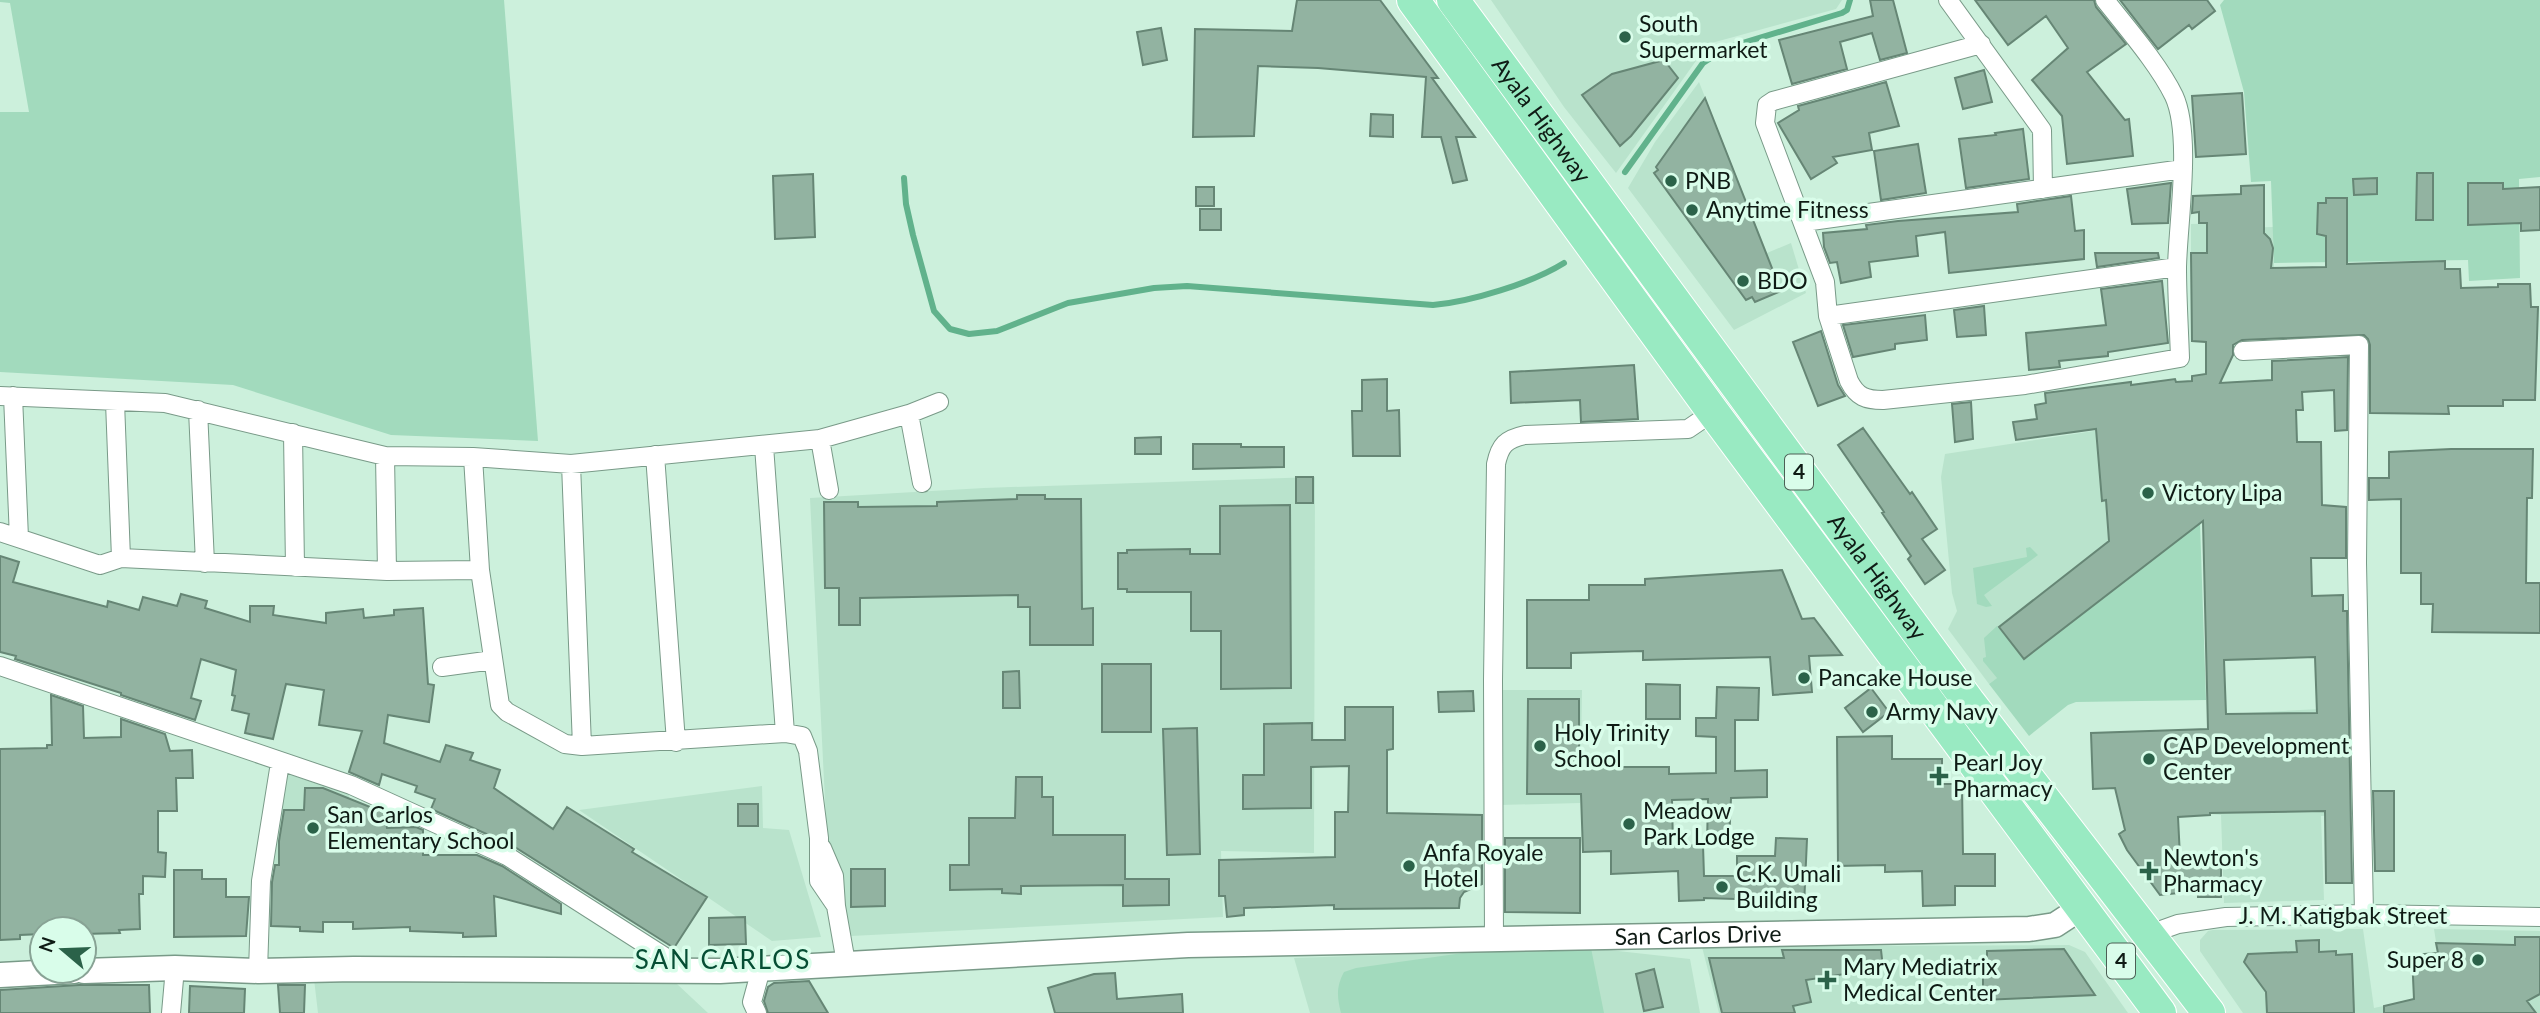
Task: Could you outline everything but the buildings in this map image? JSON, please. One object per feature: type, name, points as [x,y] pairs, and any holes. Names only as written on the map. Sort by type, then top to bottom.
[{"type":"highway","name":"Ayala Highway","points":[[1413,0],[1713,412],[2160,1013]]},
{"type":"highway","name":"Ayala Highway","points":[[1453,0],[1969,702],[2209,1013]]},
{"type":"highway","points":[[1595,250],[1623,229]]},
{"type":"street","points":[[1948,0],[2042,130],[2043,189]]},
{"type":"street","points":[[1981,44],[1773,101],[1767,105],[1764,113],[1765,123],[1825,282],[1828,316],[1849,381],[1854,391],[1866,399],[1884,400],[2025,385],[2180,358],[2177,267],[2183,169],[2179,117],[2174,96],[2105,0]]},
{"type":"street","points":[[1804,222],[2183,169]]},
{"type":"street","points":[[1828,316],[2177,267]]},
{"type":"street","points":[[2243,351],[2359,345],[2357,563],[2364,914]]},
{"type":"street","points":[[19,538],[6,396],[165,403],[385,456],[473,457],[571,464],[820,439],[909,414],[939,402]]},
{"type":"street","points":[[115,402],[121,558]]},
{"type":"street","points":[[198,410],[205,563]]},
{"type":"street","points":[[1493,940],[1493,680],[1496,464],[1499,449],[1510,438],[1525,435],[1688,429],[1713,412]]},
{"type":"street","points":[[909,414],[922,483]]},
{"type":"street","points":[[293,433],[295,567]]},
{"type":"street","points":[[820,439],[829,490]]},
{"type":"street","points":[[764,446],[785,733]]},
{"type":"street","points":[[655,455],[676,742]]},
{"type":"street","points":[[385,456],[387,571]]},
{"type":"street","points":[[473,457],[480,570],[500,705],[507,712],[565,744],[582,746],[785,733],[802,736],[807,744],[819,838],[834,876],[836,906],[846,963]]},
{"type":"street","points":[[571,464],[582,746]]},
{"type":"street","points":[[0,532],[100,565],[121,558],[387,571],[480,570]]},
{"type":"street","points":[[442,667],[493,660]]},
{"type":"street","points":[[0,666],[351,785],[508,856],[687,971]]},
{"type":"street","points":[[258,971],[260,889],[280,763]]},
{"type":"street","name":"San Carlos Drive","points":[[98,971],[175,968],[258,971],[761,969],[1188,945],[2029,929],[2055,925],[2081,908]]},
{"type":"street","name":"J. M. Katigbak Street","points":[[2152,938],[2164,929],[2178,924],[2211,917],[2364,914],[2540,917]]},
{"type":"street","points":[[172,1013],[175,968]]},
{"type":"street","points":[[757,1013],[752,1002],[761,969]]},
{"type":"street","points":[[0,975],[28,973]]},
{"type":"shaded area","points":[[0,0],[504,0],[538,441],[391,435],[233,385],[0,372],[0,112],[29,112],[10,3]]},
{"type":"shaded area","name":"South Supermarket","points":[[1491,0],[1842,0],[1836,9],[1708,44],[1616,173],[1564,107]]},
{"type":"shaded area","points":[[2224,0],[2540,0],[2540,177],[2519,179],[2520,278],[2469,281],[2468,260],[2274,263],[2271,181],[2251,182],[2244,92],[2220,5]]},
{"type":"shaded area","points":[[1699,82],[1767,253],[1791,243],[1806,293],[1734,330],[1628,188],[1655,142]]},
{"type":"shaded area","points":[[2237,223],[2238,228],[2273,227],[2274,269],[2239,270],[2239,253],[2191,253],[2191,224]]},
{"type":"shaded area","points":[[2197,415],[2200,485],[2024,659],[1989,684],[1948,629],[1957,611],[1952,593],[1941,477],[1945,454]]},
{"type":"shaded area","points":[[1315,477],[1314,853],[1221,851],[1223,917],[851,936],[828,861],[810,498],[984,488]]},
{"type":"shaded area","points":[[2200,523],[2206,700],[2076,702],[2068,705],[2029,736],[1989,684],[1997,678],[1983,661],[1986,657],[1984,638],[1997,626],[2024,659]]},
{"type":"shaded area","points":[[2030,547],[2038,555],[1984,595],[1992,606],[1977,604],[1973,568],[2027,557],[2026,548]]},
{"type":"shaded area","name":"Holy Trinity School","points":[[1499,690],[1582,690],[1580,803],[1500,805]]},
{"type":"shaded area","points":[[2358,707],[2360,814],[2321,816],[2324,900],[2224,903],[2221,815],[2211,814],[2207,715]]},
{"type":"shaded area","name":"San Carlos Elementary School","points":[[284,773],[349,794],[352,862],[271,864]]},
{"type":"shaded area","points":[[762,786],[763,828],[789,830],[821,937],[772,941],[579,810]]},
{"type":"shaded area","points":[[2363,929],[2374,1008],[2444,993],[2434,929],[2540,931],[2540,1013],[2243,1013],[2200,951],[2200,940],[2208,931],[2213,930]]},
{"type":"shaded area","points":[[2069,945],[2085,952],[2128,1013],[1719,1013],[1702,947]]},
{"type":"shaded area","points":[[1591,948],[1690,959],[1700,1013],[1310,1013],[1294,958]]},
{"type":"shaded area","points":[[1591,948],[1604,1013],[1341,1013],[1338,987],[1344,972],[1356,968],[1463,953]]},
{"type":"shaded area","points":[[314,979],[677,984],[708,1013],[318,1013]]},
{"type":"waterway","points":[[1625,172],[1703,63],[1726,48],[1842,13],[1847,10],[1850,0]]},
{"type":"waterway","points":[[904,178],[906,204],[934,311],[950,329],[969,334],[997,331],[1068,303],[1154,288],[1187,286],[1433,305],[1465,300],[1500,290],[1535,278],[1564,263]]},
{"type":"place","name":"South Supermarket","points":[[1625,37]]},
{"type":"place","name":"PNB","points":[[1671,181]]},
{"type":"place","name":"Anytime Fitness","points":[[1692,210]]},
{"type":"place","name":"BDO","points":[[1743,281]]},
{"type":"place","name":"Victory Lipa","points":[[2148,493]]},
{"type":"place","name":"Pancake House","points":[[1804,678]]},
{"type":"place","name":"Army Navy","points":[[1872,712]]},
{"type":"place","name":"Holy Trinity School","points":[[1540,746]]},
{"type":"place","name":"CAP Development Center","points":[[2149,759]]},
{"type":"place","name":"Pearl Joy Pharmacy","points":[[1939,776]]},
{"type":"place","name":"Meadow Park Lodge","points":[[1629,824]]},
{"type":"place","name":"San Carlos Elementary School","points":[[313,828]]},
{"type":"place","name":"Anfa Royale Hotel","points":[[1409,866]]},
{"type":"place","name":"Newton's Pharmacy","points":[[2149,871]]},
{"type":"place","name":"C.K. Umali Building","points":[[1722,887]]},
{"type":"place","name":"Super 8","points":[[2478,960]]},
{"type":"place","name":"Mary Mediatrix Medical Center","points":[[1827,980]]},
{"type":"district","name":"SAN CARLOS","points":[[723,960]]}]
